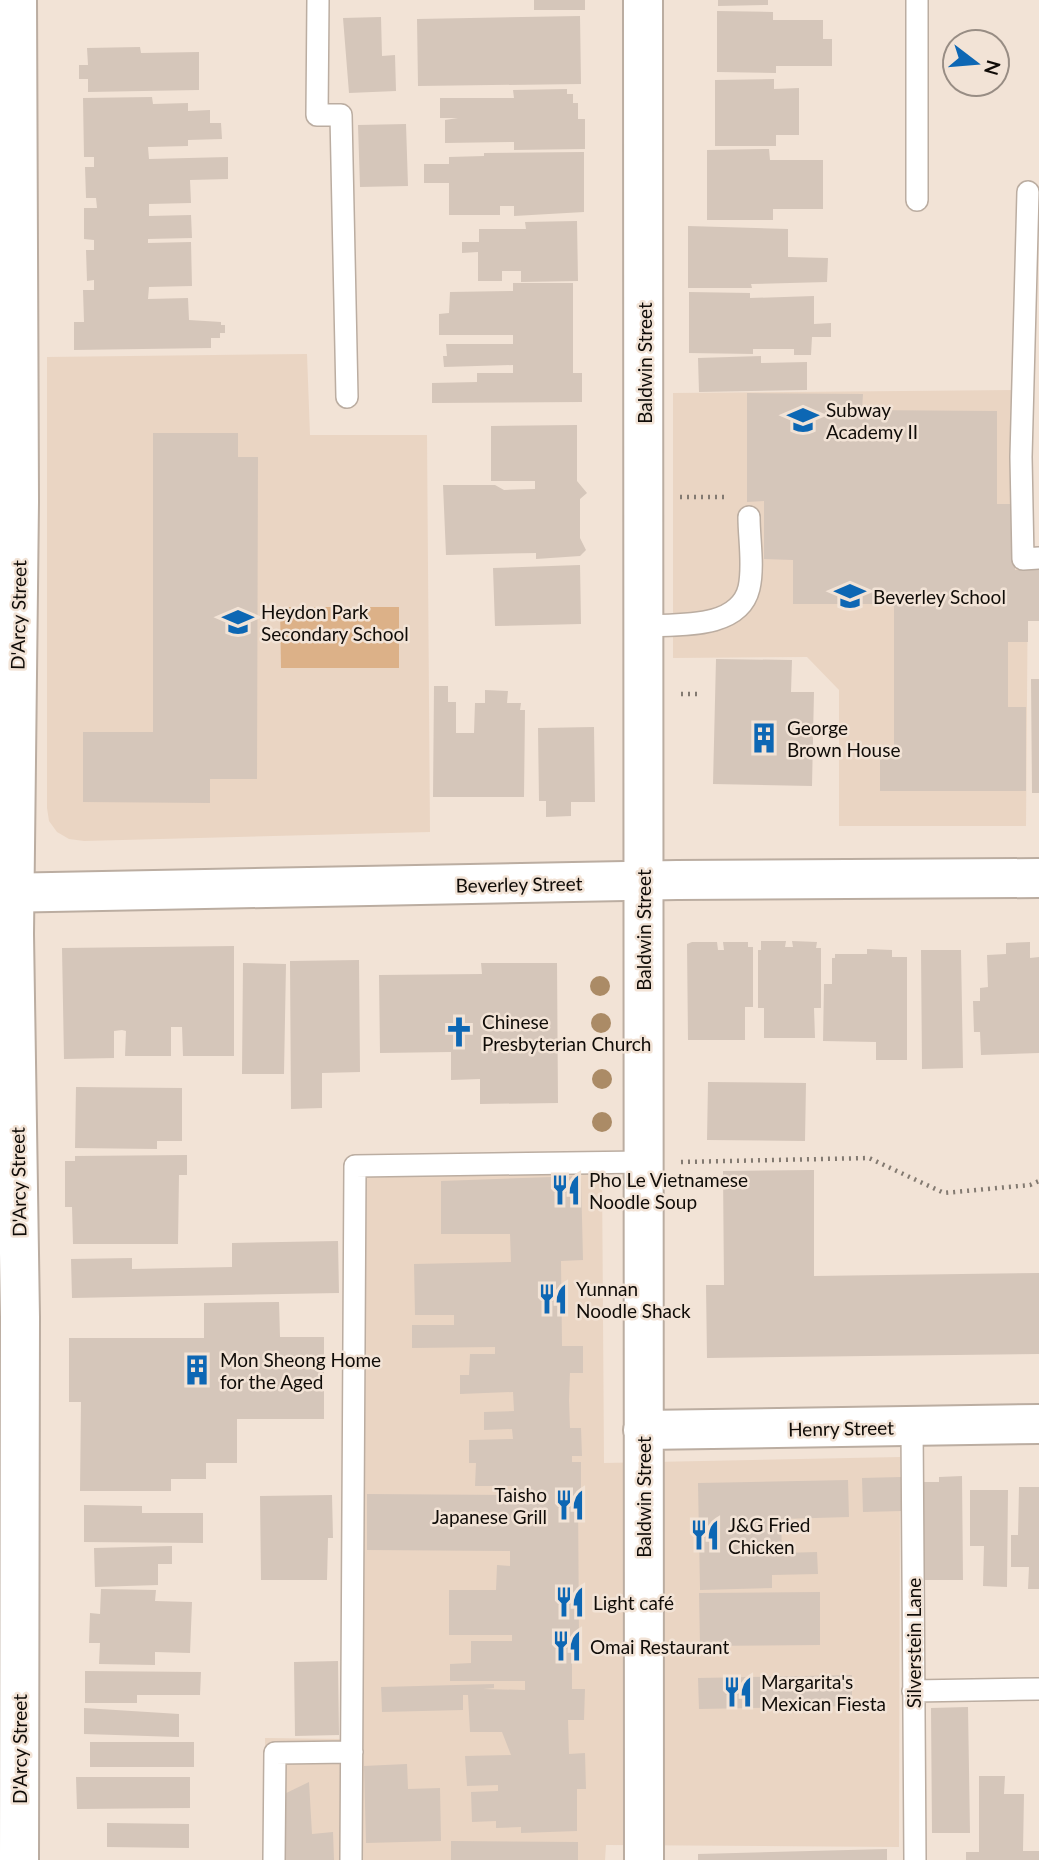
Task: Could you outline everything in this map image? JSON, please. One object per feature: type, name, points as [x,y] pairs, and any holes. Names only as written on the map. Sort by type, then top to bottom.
[{"type":"street","name":"D'Arcy Street","points":[[17,0],[19,502],[8,893],[9,1207],[19,1860]]},
{"type":"street","name":"Baldwin Street","points":[[643,0],[643,881],[656,1162],[643,1430],[643,1860]]},
{"type":"street","name":"Beverley Street","points":[[8,893],[643,881],[1039,878]]},
{"type":"street","name":"Henry Street","points":[[643,1430],[1039,1424]]},
{"type":"lane","points":[[318,0],[317,115],[341,115],[347,397]]},
{"type":"lane","points":[[917,200],[918,0]]},
{"type":"lane","points":[[1028,191],[1021,457],[1023,559],[1039,558]]},
{"type":"lane","points":[[644,626],[717,620],[735,610],[748,591],[750,580],[749,517]]},
{"type":"lane","points":[[351,1860],[355,1166],[656,1162]]},
{"type":"lane","name":"Silverstein Lane","points":[[912,1426],[915,1860]]},
{"type":"lane","points":[[913,1691],[1039,1689]]},
{"type":"lane","points":[[274,1860],[275,1753],[352,1752]]},
{"type":"path","points":[[668,497],[734,497]]},
{"type":"path","points":[[669,694],[702,694]]},
{"type":"path","points":[[656,1162],[869,1158],[944,1193],[1030,1185],[1039,1181]]},
{"type":"shaded area","name":"Heydon Park Secondary School","points":[[307,354],[310,435],[427,435],[430,832],[84,841],[69,839],[57,832],[49,821],[47,808],[47,357]]},
{"type":"shaded area","name":"Beverley School","points":[[1015,390],[1015,569],[1028,570],[1026,826],[839,826],[839,690],[807,657],[673,658],[673,393]]},
{"type":"shaded area","points":[[280,607],[399,607],[399,668],[281,668]]},
{"type":"shaded area","points":[[602,1169],[604,1463],[900,1457],[899,1847],[606,1845],[605,1860],[267,1860],[265,1738],[344,1739],[343,1173]]},
{"type":"building","points":[[534,0],[585,0],[585,10],[534,10]]},
{"type":"building","points":[[718,0],[768,0],[768,5],[718,6]]},
{"type":"building","points":[[717,11],[773,12],[773,20],[823,20],[823,39],[832,39],[832,66],[776,66],[776,73],[717,72]]},
{"type":"building","points":[[580,16],[581,84],[418,86],[417,19]]},
{"type":"building","points":[[381,17],[382,56],[395,55],[396,91],[349,93],[343,18]]},
{"type":"building","points":[[140,47],[141,53],[199,52],[199,90],[88,92],[88,79],[79,79],[79,65],[88,65],[87,48]]},
{"type":"building","points":[[774,79],[774,89],[799,88],[799,135],[776,135],[776,146],[715,146],[715,80]]},
{"type":"building","points":[[567,89],[567,94],[573,94],[573,103],[578,103],[578,119],[585,119],[585,149],[514,150],[514,142],[445,143],[445,120],[458,118],[440,118],[440,98],[514,98],[513,90]]},
{"type":"building","points":[[152,97],[153,104],[188,103],[188,111],[210,110],[210,123],[221,123],[222,139],[188,140],[188,146],[148,147],[149,159],[228,157],[228,179],[190,180],[191,203],[149,204],[149,216],[191,215],[192,238],[148,239],[148,243],[191,242],[192,286],[149,287],[148,299],[188,298],[189,320],[221,322],[221,325],[225,325],[225,333],[220,333],[220,338],[211,338],[211,348],[74,350],[74,322],[84,322],[83,290],[94,290],[94,280],[87,281],[86,250],[94,250],[94,240],[84,239],[84,208],[97,208],[96,198],[86,198],[85,167],[94,167],[94,157],[84,157],[83,98]]},
{"type":"building","points":[[406,124],[408,186],[360,187],[358,125]]},
{"type":"building","points":[[769,149],[770,160],[823,160],[823,209],[773,209],[773,220],[707,220],[707,150]]},
{"type":"building","points":[[584,152],[584,212],[514,216],[514,206],[500,206],[500,215],[449,215],[449,183],[424,183],[424,164],[449,164],[449,157],[484,156],[484,153]]},
{"type":"building","points":[[577,221],[578,281],[521,282],[521,271],[502,271],[502,281],[478,281],[478,252],[462,253],[462,242],[479,242],[479,229],[526,229],[525,222]]},
{"type":"building","points":[[688,226],[788,229],[788,257],[828,258],[827,282],[751,284],[752,288],[688,288]]},
{"type":"building","points":[[513,283],[573,283],[573,373],[582,373],[582,402],[432,403],[432,383],[477,382],[477,373],[513,373],[513,365],[444,367],[446,344],[513,344],[513,335],[439,335],[439,314],[449,313],[450,292],[513,291]]},
{"type":"building","points":[[689,292],[750,293],[750,298],[814,296],[814,324],[831,323],[831,337],[812,337],[811,355],[794,355],[794,349],[753,349],[753,354],[689,353]]},
{"type":"building","points":[[761,356],[761,363],[807,362],[807,390],[699,392],[698,358]]},
{"type":"building","points":[[747,393],[863,394],[862,410],[997,411],[997,504],[1015,504],[1015,570],[1039,570],[1039,621],[1028,621],[1028,642],[1008,642],[1008,707],[1026,707],[1026,791],[880,791],[880,751],[894,751],[894,604],[793,604],[793,560],[764,559],[764,501],[747,502]]},
{"type":"building","points":[[577,425],[577,481],[587,493],[580,499],[580,538],[586,550],[580,556],[536,559],[536,553],[446,555],[443,485],[495,485],[504,490],[535,489],[535,481],[491,481],[491,426]]},
{"type":"building","points":[[153,433],[238,433],[238,457],[258,457],[257,779],[210,779],[210,803],[83,802],[83,732],[153,732]]},
{"type":"building","points":[[580,565],[581,624],[495,626],[493,568]]},
{"type":"building","name":"George Brown House","points":[[716,659],[792,660],[791,692],[814,692],[812,786],[713,784]]},
{"type":"building","points":[[1031,679],[1039,679],[1039,793],[1032,793]]},
{"type":"building","points":[[434,686],[448,686],[448,702],[456,702],[456,733],[474,733],[475,703],[485,703],[485,690],[508,691],[507,703],[521,703],[520,710],[525,710],[524,797],[433,797]]},
{"type":"building","points":[[594,727],[595,802],[571,802],[571,816],[546,817],[546,801],[539,801],[538,728]]},
{"type":"building","points":[[761,941],[786,941],[785,947],[793,947],[792,941],[817,942],[816,948],[821,948],[821,1008],[814,1008],[815,1038],[764,1038],[764,1008],[758,1008],[758,950],[761,950]]},
{"type":"building","points":[[717,942],[718,950],[724,950],[723,942],[748,942],[748,947],[753,947],[753,1007],[745,1007],[745,1040],[688,1040],[687,944]]},
{"type":"building","points":[[1030,942],[1030,958],[1039,957],[1039,1053],[981,1055],[980,1032],[974,1032],[973,1001],[980,1001],[980,988],[988,987],[987,955],[1006,954],[1006,943]]},
{"type":"building","points":[[234,946],[234,1056],[183,1056],[182,1027],[171,1027],[171,1056],[125,1056],[126,1031],[122,1030],[114,1031],[114,1058],[64,1059],[62,948]]},
{"type":"building","points":[[867,949],[892,950],[892,957],[907,957],[907,1060],[876,1060],[876,1042],[823,1041],[824,984],[832,984],[832,958],[835,958],[835,954],[867,954]]},
{"type":"building","points":[[921,950],[961,950],[963,1068],[922,1069]]},
{"type":"building","points":[[359,960],[360,1072],[322,1073],[322,1108],[291,1109],[290,961]]},
{"type":"building","points":[[243,963],[286,964],[284,1074],[242,1074]]},
{"type":"building","points":[[481,963],[557,963],[558,1103],[480,1104],[480,1079],[451,1080],[451,1052],[380,1053],[379,975],[482,974]]},
{"type":"building","points":[[708,1082],[806,1083],[805,1141],[707,1140]]},
{"type":"building","points":[[76,1087],[182,1088],[182,1141],[157,1141],[157,1149],[75,1148]]},
{"type":"building","points":[[187,1155],[187,1175],[179,1175],[178,1244],[73,1244],[72,1207],[65,1207],[65,1161],[75,1161],[75,1156]]},
{"type":"building","points":[[814,1170],[814,1276],[1039,1273],[1039,1354],[707,1358],[706,1285],[724,1285],[723,1171]]},
{"type":"building","points":[[581,1176],[583,1260],[561,1261],[562,1346],[583,1346],[583,1373],[570,1373],[569,1400],[570,1428],[581,1428],[582,1456],[572,1456],[572,1462],[581,1462],[581,1495],[578,1495],[579,1641],[572,1641],[572,1689],[585,1689],[584,1720],[568,1720],[569,1754],[585,1753],[586,1789],[577,1789],[577,1831],[521,1833],[521,1827],[496,1828],[496,1821],[472,1822],[471,1792],[498,1791],[498,1785],[467,1786],[465,1756],[511,1755],[502,1732],[470,1732],[468,1695],[463,1695],[463,1710],[382,1712],[381,1687],[494,1684],[494,1688],[483,1689],[525,1690],[525,1681],[450,1681],[450,1664],[471,1663],[471,1641],[512,1641],[512,1635],[449,1635],[449,1590],[496,1590],[497,1565],[510,1566],[510,1551],[367,1550],[367,1494],[515,1495],[515,1486],[475,1486],[476,1463],[469,1463],[469,1440],[513,1439],[512,1429],[484,1430],[484,1412],[514,1411],[513,1392],[460,1394],[460,1375],[469,1375],[470,1354],[495,1354],[495,1347],[412,1348],[412,1325],[454,1325],[454,1315],[415,1315],[414,1264],[511,1262],[510,1234],[441,1234],[441,1181]]},
{"type":"building","points":[[338,1241],[339,1293],[72,1298],[71,1259],[132,1258],[132,1269],[232,1267],[232,1243]]},
{"type":"building","name":"Mon Sheong Home for the Aged","points":[[279,1302],[280,1337],[324,1337],[324,1419],[237,1419],[237,1463],[206,1463],[206,1479],[171,1479],[171,1491],[80,1491],[81,1402],[69,1402],[69,1338],[204,1338],[204,1303]]},
{"type":"building","points":[[962,1476],[963,1580],[921,1580],[920,1482],[939,1482],[939,1477]]},
{"type":"building","points":[[901,1477],[902,1511],[863,1512],[862,1478]]},
{"type":"building","points":[[848,1480],[849,1517],[781,1519],[782,1553],[817,1552],[818,1574],[772,1575],[772,1588],[700,1590],[698,1483]]},
{"type":"building","points":[[1019,1487],[1039,1487],[1039,1589],[1028,1589],[1029,1567],[1011,1567],[1011,1535],[1018,1535]]},
{"type":"building","points":[[970,1490],[1008,1490],[1007,1587],[983,1586],[984,1546],[970,1546]]},
{"type":"building","points":[[332,1495],[333,1538],[328,1538],[327,1580],[261,1580],[260,1496]]},
{"type":"building","points":[[84,1505],[142,1506],[142,1513],[203,1513],[203,1543],[84,1542]]},
{"type":"building","points":[[172,1546],[172,1564],[158,1564],[158,1585],[95,1587],[94,1548]]},
{"type":"building","points":[[101,1589],[156,1590],[155,1601],[192,1602],[190,1653],[155,1652],[155,1665],[99,1664],[100,1643],[89,1643],[90,1613],[100,1614]]},
{"type":"building","points":[[820,1592],[820,1645],[700,1646],[699,1593]]},
{"type":"building","points":[[338,1661],[339,1735],[295,1736],[294,1662]]},
{"type":"building","points":[[85,1671],[201,1672],[200,1695],[137,1695],[137,1703],[85,1703]]},
{"type":"building","points":[[852,1675],[852,1706],[699,1709],[698,1678]]},
{"type":"building","points":[[968,1707],[970,1833],[932,1833],[931,1708]]},
{"type":"building","points":[[84,1708],[179,1714],[179,1737],[84,1734]]},
{"type":"building","points":[[90,1742],[194,1742],[194,1767],[90,1767]]},
{"type":"building","points":[[407,1764],[408,1789],[440,1788],[441,1841],[366,1843],[364,1766]]},
{"type":"building","points":[[979,1776],[1005,1776],[1004,1794],[1024,1794],[1023,1851],[1039,1851],[1039,1860],[966,1860],[966,1852],[979,1852]]},
{"type":"building","points":[[76,1777],[190,1777],[190,1808],[77,1809]]},
{"type":"building","points":[[309,1782],[312,1834],[333,1832],[334,1860],[278,1860],[278,1797]]},
{"type":"building","points":[[107,1823],[189,1824],[189,1848],[107,1847]]},
{"type":"building","points":[[451,1841],[578,1842],[578,1860],[451,1860]]},
{"type":"building","points":[[887,1849],[887,1860],[698,1860],[698,1854]]},
{"type":"place","name":"Subway Academy II","points":[[803,420]]},
{"type":"place","name":"Beverley School","points":[[850,596]]},
{"type":"place","name":"Heydon Park Secondary School","points":[[238,622]]},
{"type":"place","name":"George Brown House","points":[[764,738]]},
{"type":"place","name":"Chinese Presbyterian Church","points":[[459,1032]]},
{"type":"place","name":"Pho Le Vietnamese Noodle Soup","points":[[566,1190]]},
{"type":"place","name":"Yunnan Noodle Shack","points":[[553,1299]]},
{"type":"place","name":"Mon Sheong Home for the Aged","points":[[197,1370]]},
{"type":"place","name":"Taisho Japanese Grill","points":[[570,1505]]},
{"type":"place","name":"J&G Fried Chicken","points":[[705,1535]]},
{"type":"place","name":"Light café","points":[[570,1602]]},
{"type":"place","name":"Omai Restaurant","points":[[567,1646]]},
{"type":"place","name":"Margarita's Mexican Fiesta","points":[[738,1692]]}]
